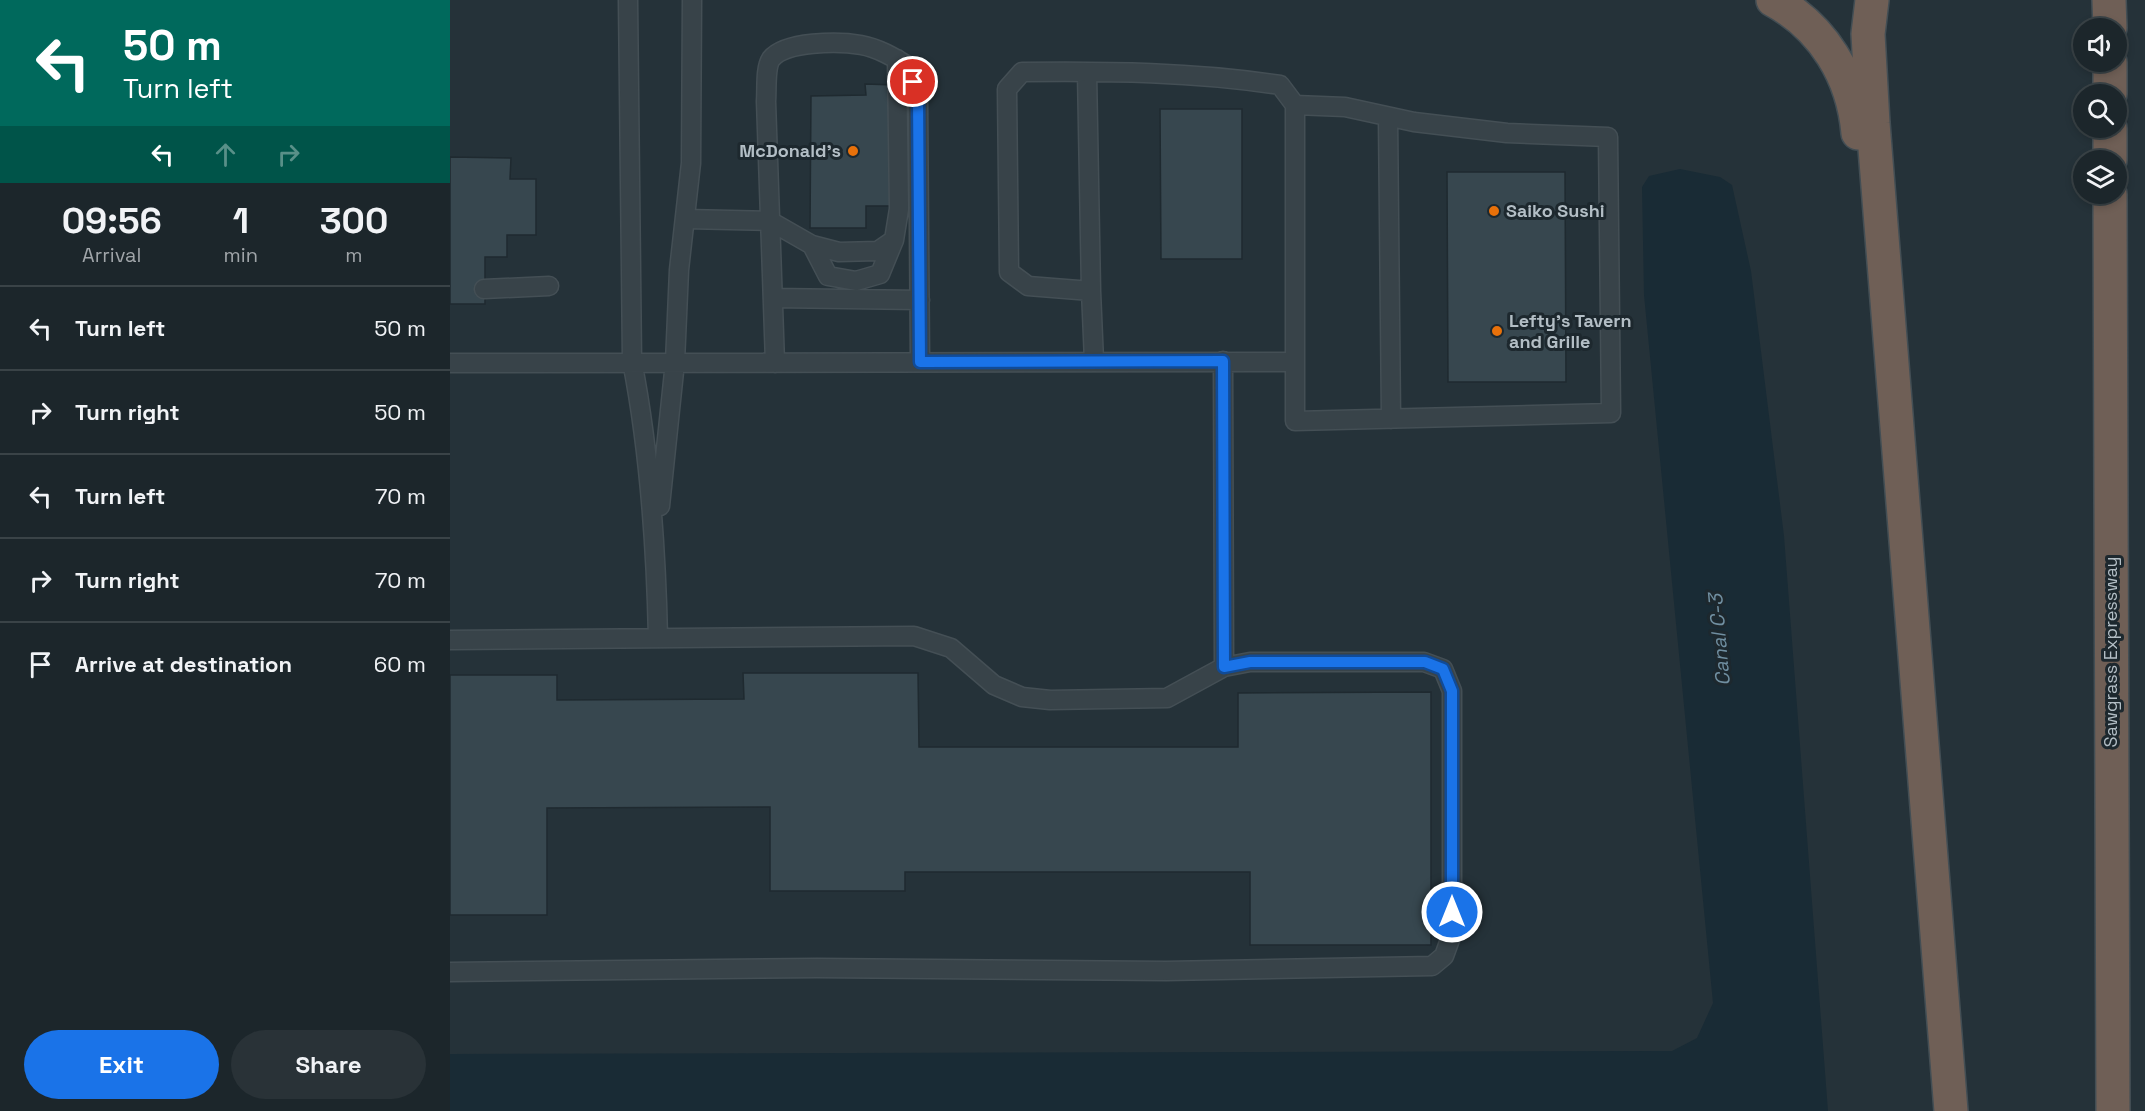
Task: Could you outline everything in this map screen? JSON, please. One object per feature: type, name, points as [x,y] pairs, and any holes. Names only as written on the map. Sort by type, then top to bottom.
[{"type":"highway","points":[[1773,0],[1804,21],[1835,57],[1845,77],[1857,126],[1882,423],[1914,650]]},
{"type":"highway","points":[[1872,0],[1868,34],[1873,112],[1951,1111]]},
{"type":"highway","points":[[2109,0],[2110,18]]},
{"type":"highway","name":"Sawgrass Expressway","points":[[2110,204],[2113,1111]]},
{"type":"lane","points":[[628,0],[632,361],[641,405],[656,544],[658,638]]},
{"type":"lane","points":[[656,544],[675,362],[691,163],[692,0]]},
{"type":"lane","points":[[775,363],[765,101],[769,62],[781,50],[796,45],[860,45],[897,59],[908,66],[918,98],[920,362]]},
{"type":"lane","points":[[812,245],[828,276],[856,281],[880,274],[894,240],[899,209],[897,59]]},
{"type":"lane","points":[[1091,291],[1028,286],[1010,272],[1007,89],[1022,72],[1087,72],[1233,78],[1280,85],[1294,105],[1295,421],[1611,413],[1608,137],[1508,133],[1414,122],[1345,106],[1294,105]]},
{"type":"lane","points":[[1087,72],[1094,362]]},
{"type":"lane","points":[[1388,117],[1391,419]]},
{"type":"lane","points":[[685,219],[770,221],[812,245],[839,252],[878,251],[894,240]]},
{"type":"lane","points":[[484,289],[549,286]]},
{"type":"lane","points":[[773,298],[920,300]]},
{"type":"lane","points":[[450,363],[632,361],[1295,363]]},
{"type":"lane","points":[[1223,361],[1224,667]]},
{"type":"lane","points":[[450,640],[914,636],[951,648],[994,685],[1022,697],[1050,700],[1167,698],[1224,667],[1250,662],[1425,662],[1443,669],[1452,691],[1452,934],[1444,956],[1432,966],[1166,971],[817,968],[450,972]]},
{"type":"water","name":"Canal C-3","points":[[1680,169],[1720,177],[1732,185],[1751,271],[1784,536],[1828,1111],[450,1111],[450,1054],[1672,1051],[1697,1038],[1713,1003],[1644,295],[1642,187],[1649,176]]},
{"type":"building","name":"McDonald's","points":[[865,84],[895,85],[895,206],[866,206],[866,228],[810,228],[811,96],[866,95]]},
{"type":"building","points":[[1160,109],[1242,109],[1242,259],[1161,259]]},
{"type":"building","points":[[450,157],[511,158],[510,179],[536,179],[536,235],[507,235],[507,257],[485,257],[485,304],[450,304]]},
{"type":"building","points":[[1447,172],[1565,172],[1566,382],[1448,382]]},
{"type":"building","points":[[743,673],[918,673],[919,747],[1238,747],[1238,693],[1431,692],[1431,945],[1250,945],[1250,872],[905,872],[905,891],[770,891],[770,807],[547,808],[547,915],[450,915],[450,675],[557,675],[557,700],[744,699]]},
{"type":"place","name":"McDonald's","points":[[853,151]]},
{"type":"place","name":"Saiko Sushi","points":[[1494,211]]},
{"type":"place","name":"Lefty's Tavern and Grille","points":[[1497,331]]},
{"type":"route","points":[[913,82],[918,98],[920,362],[1223,361],[1224,667],[1250,662],[1425,662],[1443,669],[1452,691],[1452,912]]}]
